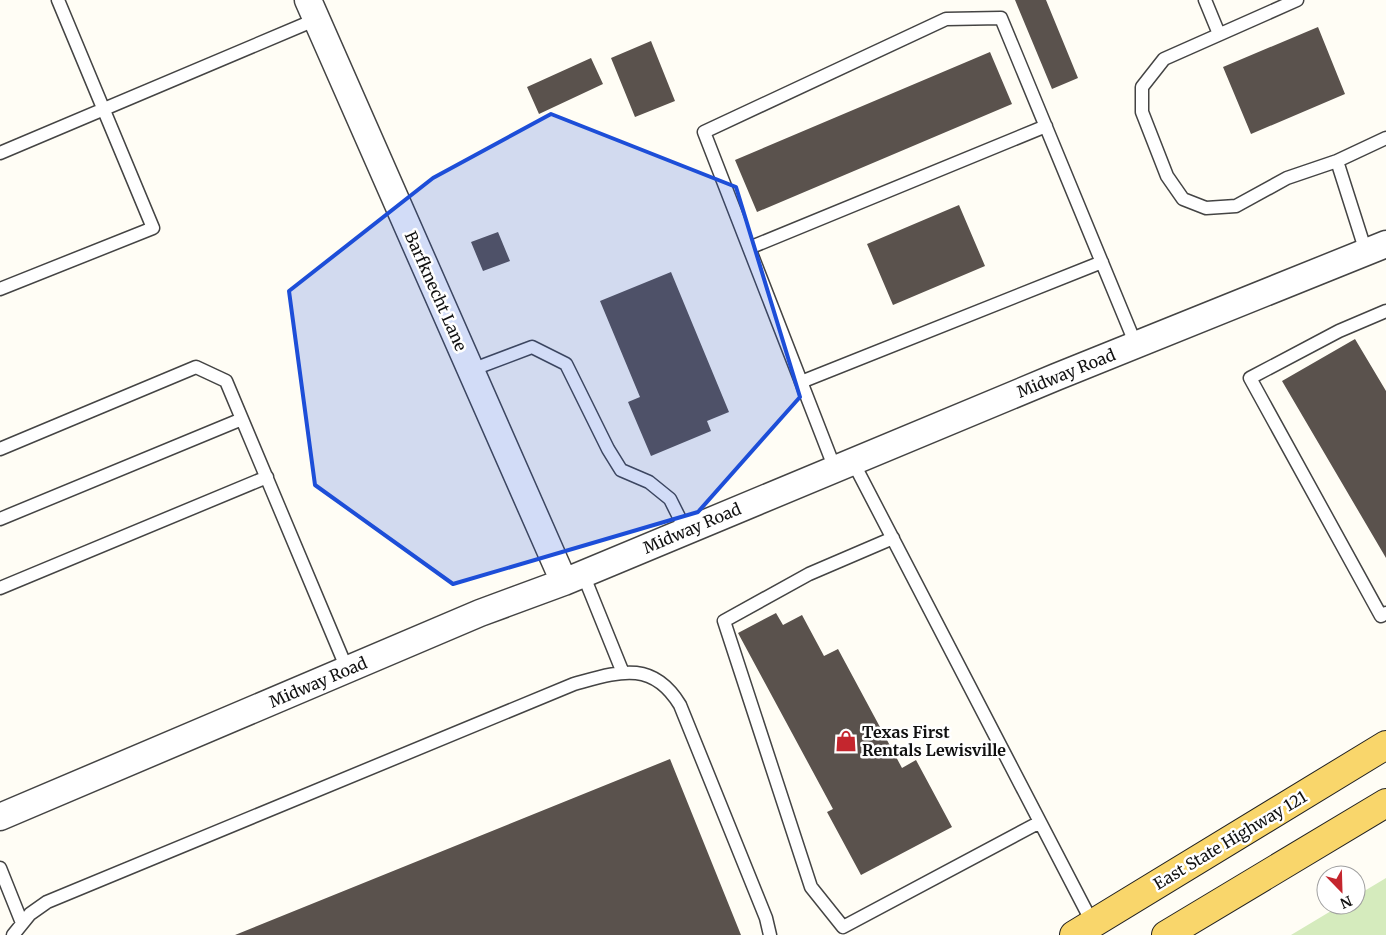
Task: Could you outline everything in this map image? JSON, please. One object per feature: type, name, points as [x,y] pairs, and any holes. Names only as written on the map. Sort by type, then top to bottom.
[{"type":"main road","name":"East State Highway 121","points":[[1083,929],[1386,745]]},
{"type":"main road","points":[[1166,935],[1386,802]]},
{"type":"street","name":"Barfknecht Lane","points":[[312,9],[471,370],[574,578]]},
{"type":"street","name":"Midway Road","points":[[0,816],[480,613],[574,578],[1136,344],[1376,248]]},
{"type":"lane","points":[[0,289],[153,228],[58,0]]},
{"type":"lane","points":[[1205,0],[1219,34]]},
{"type":"lane","points":[[1297,0],[1164,59],[1142,87],[1142,112],[1167,176],[1183,199],[1206,208],[1236,206],[1286,178],[1337,161],[1386,138]]},
{"type":"lane","points":[[0,153],[104,109],[312,9]]},
{"type":"lane","points":[[1083,929],[1040,822],[892,538],[844,465],[801,382],[704,132],[946,19],[1001,18],[1136,344]]},
{"type":"lane","points":[[749,248],[1046,126]]},
{"type":"lane","points":[[1337,161],[1376,248]]},
{"type":"lane","points":[[801,382],[1102,262]]},
{"type":"lane","points":[[1386,311],[1339,331],[1250,378],[1382,616],[1386,613]]},
{"type":"lane","points":[[471,370],[532,347],[566,364],[608,449],[621,470],[649,482],[670,499],[686,531]]},
{"type":"lane","points":[[0,449],[196,368],[226,381],[347,670]]},
{"type":"lane","points":[[0,519],[242,419]]},
{"type":"lane","points":[[0,588],[267,477]]},
{"type":"lane","points":[[892,538],[809,574],[724,621],[811,887],[843,927],[1040,822]]},
{"type":"lane","points":[[574,578],[623,673]]},
{"type":"lane","points":[[13,935],[22,923],[47,902],[574,684],[631,672],[648,675],[663,683],[680,705],[766,918],[770,935]]},
{"type":"lane","points":[[0,868],[22,923]]},
{"type":"highlighted area","points":[[551,114],[736,187],[800,397],[698,512],[453,584],[315,485],[289,291],[433,178]]},
{"type":"green space","points":[[1386,878],[1386,935],[1291,935],[1324,915],[1366,915],[1366,890]]},
{"type":"building","points":[[1015,0],[1046,0],[1078,78],[1052,89]]},
{"type":"building","points":[[1318,27],[1345,94],[1251,134],[1223,67]]},
{"type":"building","points":[[651,41],[675,101],[635,117],[611,58]]},
{"type":"building","points":[[990,52],[1012,104],[757,212],[735,160]]},
{"type":"building","points":[[591,58],[603,84],[539,114],[527,87]]},
{"type":"building","points":[[959,205],[985,266],[893,305],[867,244]]},
{"type":"building","points":[[498,232],[510,261],[483,271],[471,242]]},
{"type":"building","points":[[671,272],[729,412],[707,421],[711,431],[651,456],[628,402],[640,397],[600,301]]},
{"type":"building","points":[[1355,339],[1386,391],[1386,558],[1282,381]]},
{"type":"building","points":[[776,613],[783,625],[802,615],[824,656],[838,649],[902,768],[916,760],[952,827],[861,875],[827,812],[833,809],[738,633]]},
{"type":"building","points":[[670,759],[741,935],[235,935]]},
{"type":"place","name":"Texas First Rentals Lewisville","points":[[846,741]]}]
